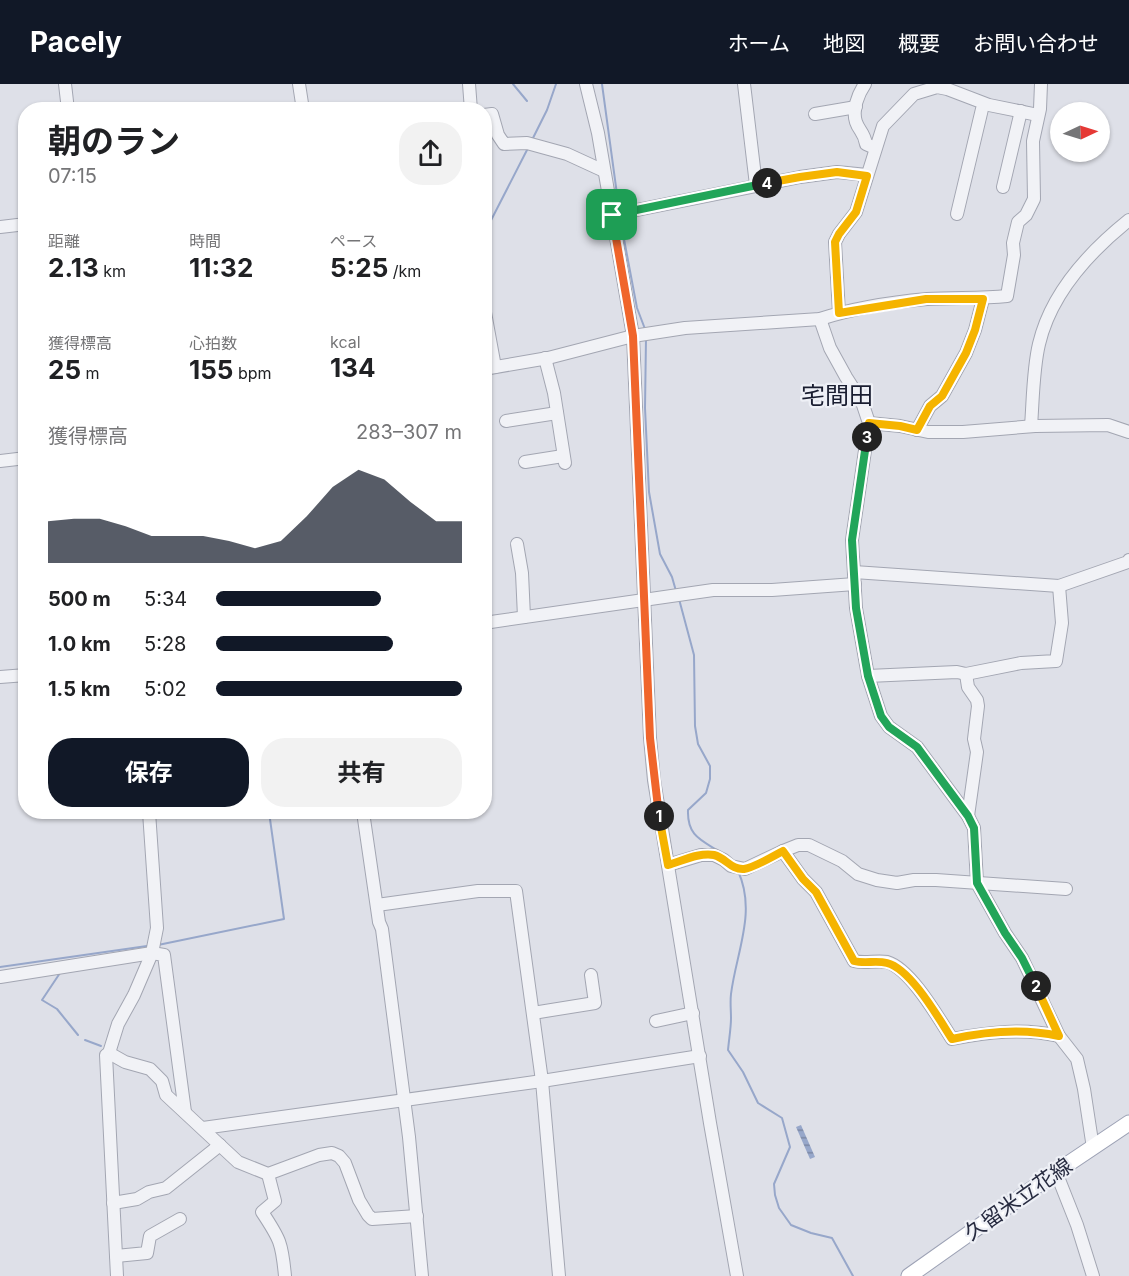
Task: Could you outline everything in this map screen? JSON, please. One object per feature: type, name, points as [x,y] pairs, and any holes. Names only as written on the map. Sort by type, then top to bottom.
[{"type":"main road","name":"久留米立花線","points":[[909,1276],[1056,1172],[1128,1127]]},
{"type":"street","points":[[64,84],[67,102]]},
{"type":"street","points":[[299,84],[302,102]]},
{"type":"street","points":[[470,84],[471,102]]},
{"type":"street","points":[[586,84],[598,133],[612,215],[641,335],[645,602],[650,738],[657,801],[737,1276]]},
{"type":"street","points":[[744,84],[756,185]]},
{"type":"street","points":[[865,84],[856,107],[856,122],[864,133],[866,144],[875,148]]},
{"type":"street","points":[[492,368],[545,358],[641,335],[685,328],[820,319],[839,313],[926,299],[983,299],[1007,296],[1014,255],[1013,243],[1018,222],[1026,215],[1034,199],[1033,141],[1040,109],[1041,84]]},
{"type":"street","points":[[839,313],[835,242],[856,212],[883,126],[894,113],[914,94],[938,87],[989,105],[1038,115]]},
{"type":"street","points":[[815,114],[856,107]]},
{"type":"street","points":[[957,214],[982,109]]},
{"type":"street","points":[[1003,187],[1021,111]]},
{"type":"street","points":[[492,114],[498,135],[504,144],[527,143],[567,154],[604,171]]},
{"type":"street","points":[[612,215],[800,177],[837,172],[867,176]]},
{"type":"street","points":[[1031,426],[1038,346],[1050,310],[1089,254],[1129,220]]},
{"type":"street","points":[[0,227],[18,225]]},
{"type":"street","points":[[917,430],[930,406],[942,396],[966,353],[983,299]]},
{"type":"street","points":[[820,319],[830,348],[862,402],[869,423],[852,540],[856,608],[868,676],[881,716],[889,727],[917,747],[968,816],[974,828],[977,883],[981,897],[1022,958],[1059,1036],[1077,1059],[1089,1090],[1093,1148]]},
{"type":"street","points":[[531,464],[564,459],[557,412],[545,358]]},
{"type":"street","points":[[506,421],[557,412]]},
{"type":"street","points":[[869,423],[917,430],[963,432],[1031,426],[1107,425],[1129,432]]},
{"type":"street","points":[[0,461],[18,459]]},
{"type":"street","points":[[517,544],[522,573],[524,617]]},
{"type":"street","points":[[492,622],[645,602],[714,590],[772,590],[854,578],[1059,586],[1129,560]]},
{"type":"street","points":[[868,676],[957,672],[966,674],[1021,663],[1056,661],[1062,622],[1059,586]]},
{"type":"street","points":[[966,674],[968,687],[977,700],[978,706],[974,729],[977,752],[968,816]]},
{"type":"street","points":[[0,677],[18,676]]},
{"type":"street","points":[[117,1276],[106,1096],[106,1055],[109,1053],[118,1024],[134,995],[152,953],[158,916],[150,819]]},
{"type":"street","points":[[364,819],[379,922],[382,929],[405,1099],[422,1276]]},
{"type":"street","points":[[668,865],[701,855],[714,855],[731,866],[745,869],[798,845],[810,845],[842,861],[858,874],[877,880],[897,883],[914,880],[1066,889]]},
{"type":"street","points":[[783,851],[803,879],[816,892],[854,961],[886,962],[900,969],[926,998],[952,1039],[993,1032],[1034,1030],[1059,1036]]},
{"type":"street","points":[[377,905],[478,891],[516,891],[542,1080],[559,1276]]},
{"type":"street","points":[[0,977],[152,953],[164,955],[185,1112]]},
{"type":"street","points":[[533,1013],[595,1003],[591,975]]},
{"type":"street","points":[[656,1021],[693,1013]]},
{"type":"street","points":[[109,1053],[126,1062],[150,1069],[162,1081],[166,1095],[238,1162],[268,1174],[319,1155],[332,1153],[339,1156],[345,1163],[359,1200],[372,1219],[417,1216]]},
{"type":"street","points":[[202,1128],[700,1056]]},
{"type":"street","points":[[112,1203],[137,1200],[149,1192],[166,1188],[220,1145]]},
{"type":"street","points":[[1056,1172],[1077,1225],[1093,1276]]},
{"type":"street","points":[[268,1174],[275,1201],[262,1212],[278,1236],[282,1248],[285,1276]]},
{"type":"street","points":[[116,1256],[147,1253],[150,1236],[180,1219]]},
{"type":"water","points":[[801,1125],[815,1157],[810,1159],[796,1127]]},
{"type":"waterway","points":[[513,84],[527,101]]},
{"type":"waterway","points":[[532,140],[547,110],[556,84]]},
{"type":"waterway","points":[[602,84],[619,209]]},
{"type":"waterway","points":[[492,218],[528,148]]},
{"type":"waterway","points":[[620,218],[637,308],[645,329]]},
{"type":"waterway","points":[[646,338],[645,408],[649,492],[660,554],[672,577],[676,591]]},
{"type":"waterway","points":[[679,599],[694,655],[695,726],[698,744],[710,766],[710,779],[706,793],[688,810],[688,819],[696,836],[720,852]]},
{"type":"waterway","points":[[158,945],[284,919],[270,819]]},
{"type":"waterway","points":[[738,871],[746,902],[744,932],[731,994],[728,1050],[743,1072],[758,1103],[782,1118],[790,1147],[774,1184],[779,1208],[791,1225],[832,1238],[853,1276]]},
{"type":"waterway","points":[[0,967],[147,946]]},
{"type":"waterway","points":[[60,973],[42,1000],[57,1009],[78,1035]]},
{"type":"waterway","points":[[85,1040],[101,1046]]},
{"type":"district","name":"宅間田","points":[[837,395]]},
{"type":"route","points":[[837,172],[867,176],[856,212],[835,242],[839,313],[926,299],[983,299],[966,353],[942,396],[930,406],[917,430],[869,423],[852,540],[856,608],[868,676],[881,716],[889,727],[917,747],[968,816],[974,828],[977,883],[1022,958],[1059,1036],[1034,1030],[993,1032],[952,1039],[926,998],[900,969],[886,962],[854,961],[816,892],[803,879],[783,851],[745,869],[731,866],[714,855],[701,855],[668,865],[654,780],[650,738],[633,336],[612,215],[800,177],[837,172]]}]
